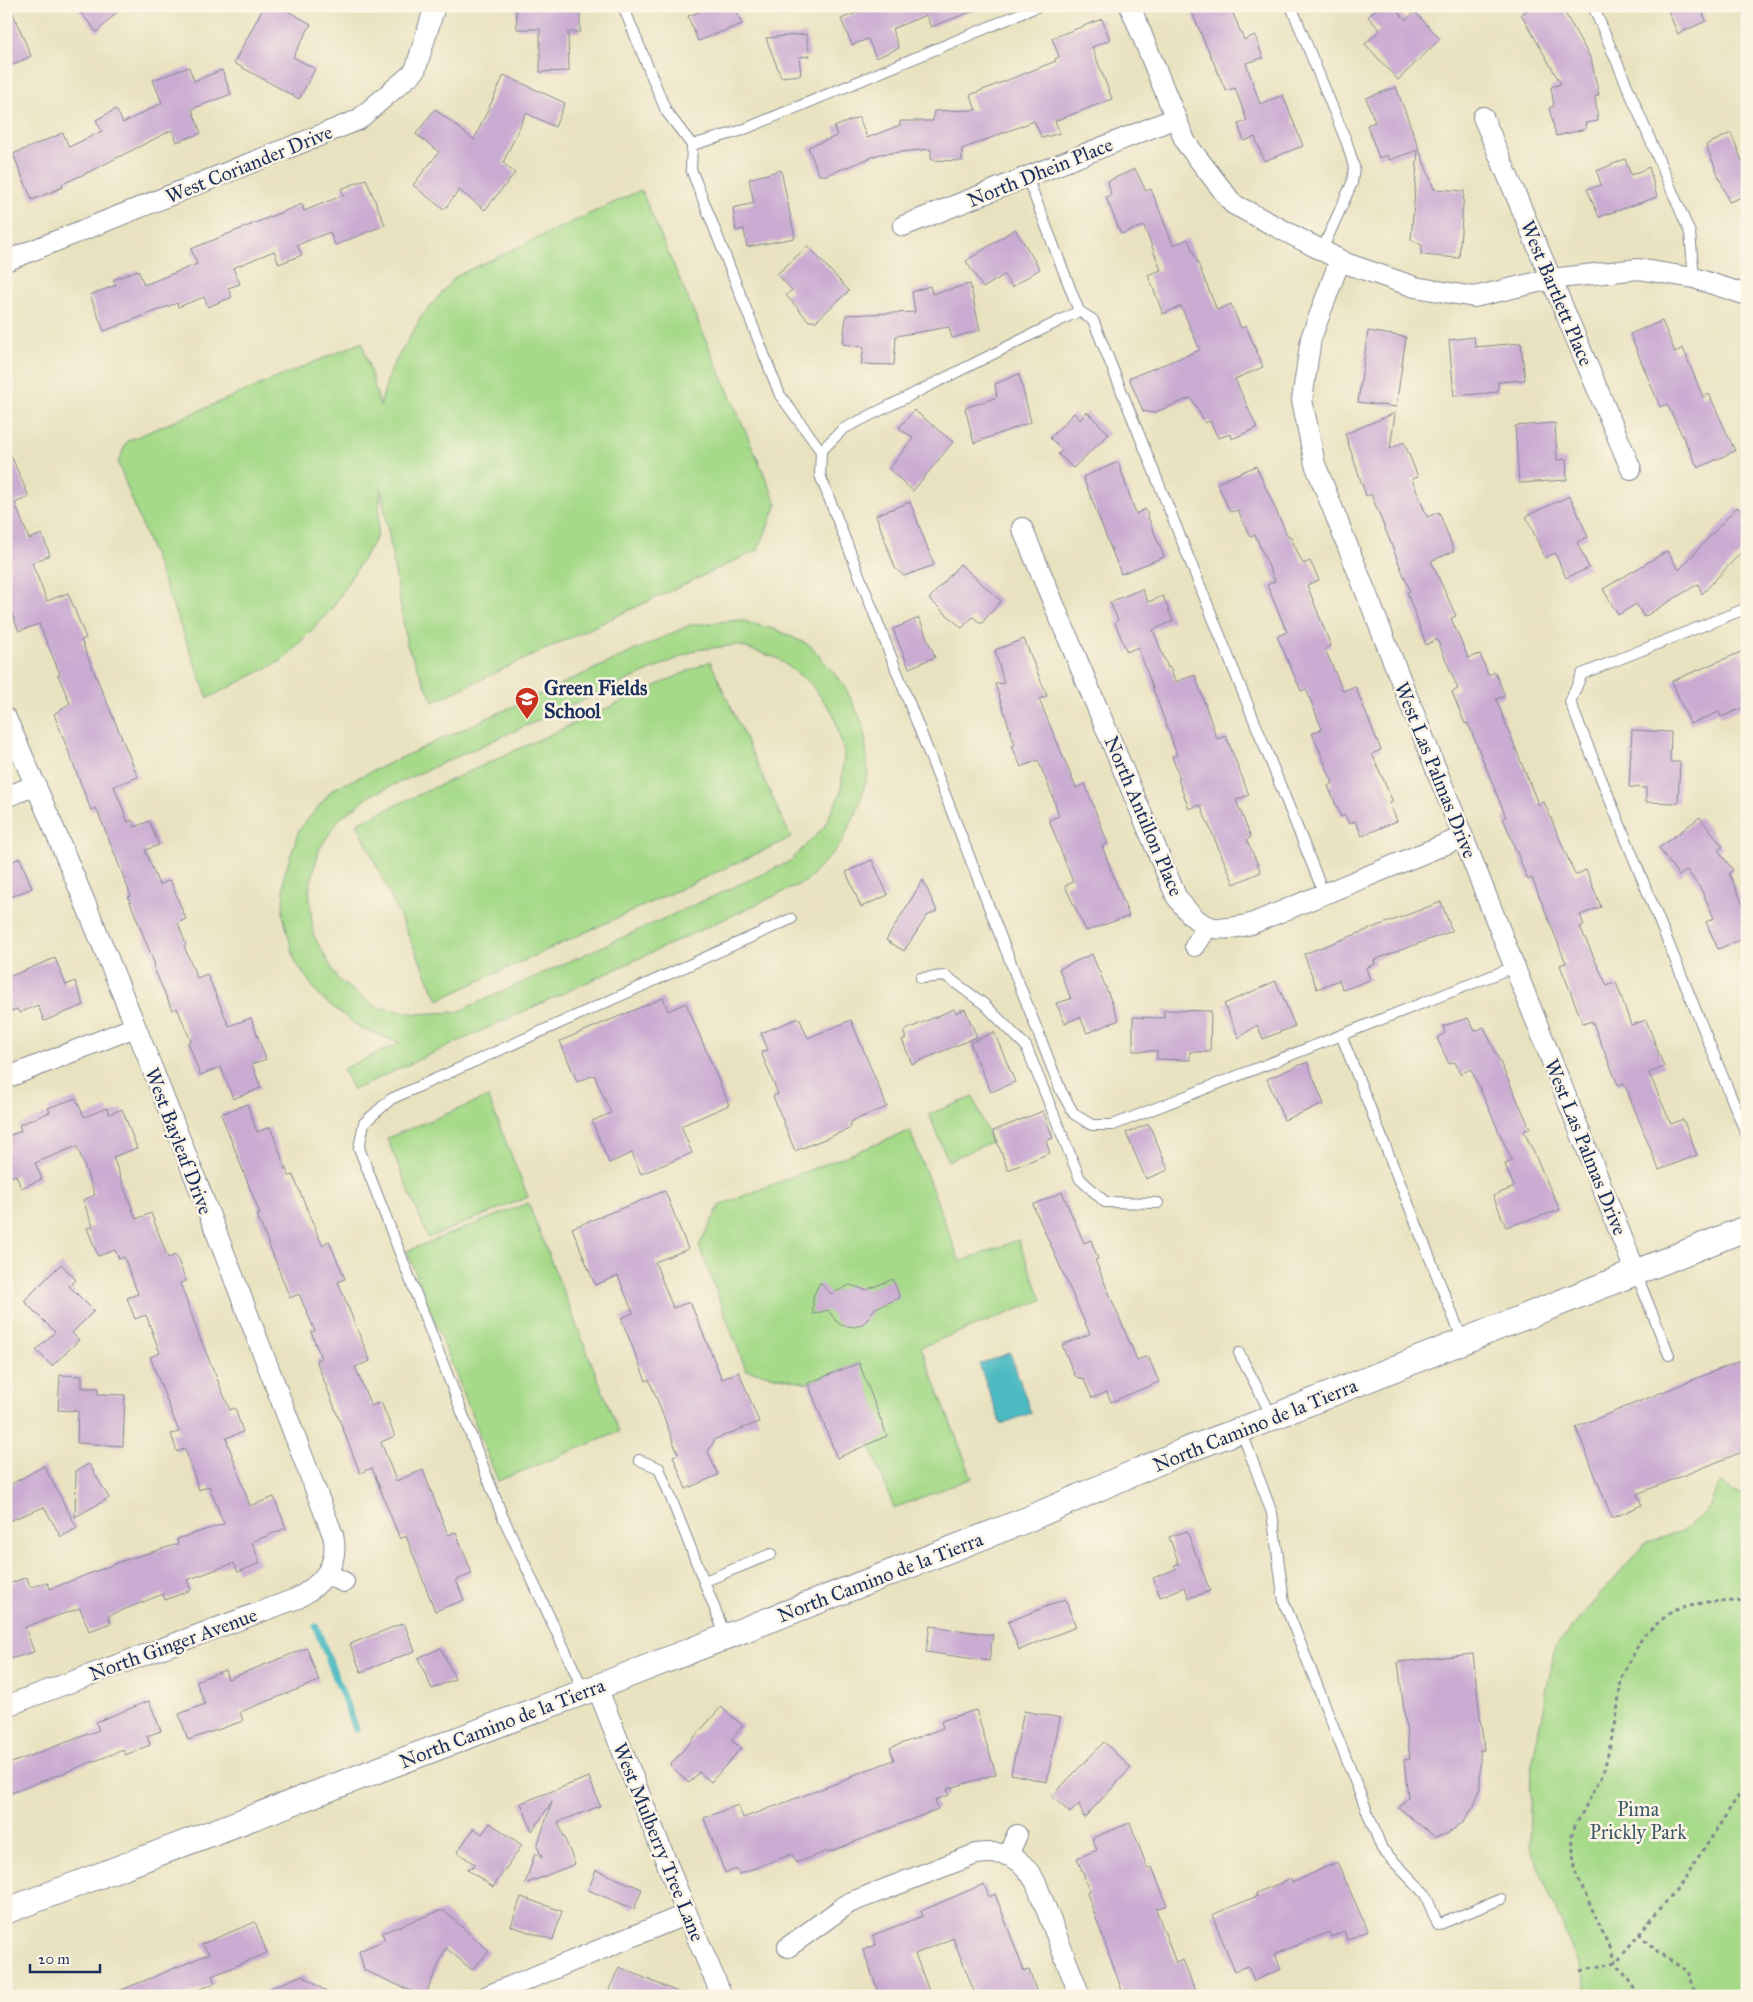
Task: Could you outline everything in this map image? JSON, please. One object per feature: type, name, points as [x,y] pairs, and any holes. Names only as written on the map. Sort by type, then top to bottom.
[{"type":"street","name":"West Coriander Drive","points":[[6,261],[358,120],[415,71],[435,6]]},
{"type":"street","points":[[1130,6],[1186,143],[1233,204],[1340,260],[1415,287],[1474,296],[1551,279],[1638,269],[1694,278],[1747,296]]},
{"type":"street","name":"West Bartlett Place","points":[[1483,117],[1630,469]]},
{"type":"street","name":"North Dhein Place","points":[[903,226],[1176,118]]},
{"type":"street","name":"West Las Palmas Drive","points":[[1340,260],[1311,338],[1302,400],[1315,464],[1636,1273]]},
{"type":"street","name":"North Antillon Place","points":[[1022,528],[1176,896],[1196,920],[1208,926]]},
{"type":"street","name":"West Bayleaf Drive","points":[[6,718],[36,785],[135,1028],[333,1536],[335,1545],[333,1575]]},
{"type":"street","points":[[6,797],[36,785]]},
{"type":"street","points":[[1195,946],[1208,926],[1224,930],[1251,924],[1463,837]]},
{"type":"street","points":[[6,1078],[135,1028]]},
{"type":"street","name":"North Camino de la Tierra","points":[[6,1911],[591,1689],[1026,1520],[1184,1451],[1464,1342],[1747,1228]]},
{"type":"street","name":"North Ginger Avenue","points":[[6,1706],[298,1598],[333,1575]]},
{"type":"street","name":"West Mulberry Tree Lane","points":[[591,1689],[722,1996]]},
{"type":"street","points":[[1008,1855],[1018,1835]]},
{"type":"street","points":[[788,1947],[849,1903],[976,1854],[997,1852],[1019,1860],[1026,1866],[1036,1883],[1080,1996]]},
{"type":"street","points":[[487,1996],[687,1914]]},
{"type":"lane","points":[[623,6],[666,111],[692,145],[691,168],[780,395],[821,450],[820,475],[1057,1082],[1074,1114],[1092,1125],[1113,1125],[1514,967]]},
{"type":"lane","points":[[692,145],[740,131],[1039,6]]},
{"type":"lane","points":[[1291,6],[1347,143],[1354,167],[1352,183],[1322,250]]},
{"type":"lane","points":[[1594,6],[1690,233],[1694,278]]},
{"type":"lane","points":[[1027,177],[1079,311],[1093,320],[1324,894]]},
{"type":"lane","points":[[821,450],[843,429],[1079,311]]},
{"type":"lane","points":[[1747,608],[1582,674],[1570,702],[1747,1136]]},
{"type":"lane","points":[[591,1689],[502,1515],[359,1148],[364,1123],[391,1099],[791,918]]},
{"type":"lane","points":[[921,978],[946,976],[984,1004],[1026,1046],[1080,1179],[1105,1202],[1158,1203]]},
{"type":"lane","points":[[1341,1035],[1464,1342]]},
{"type":"lane","points":[[1636,1273],[1669,1355]]},
{"type":"lane","points":[[1239,1353],[1272,1417]]},
{"type":"lane","points":[[1241,1430],[1272,1513],[1284,1602],[1382,1849],[1425,1894],[1438,1925],[1501,1899]]},
{"type":"lane","points":[[639,1460],[659,1468],[726,1637]]},
{"type":"lane","points":[[705,1581],[771,1554]]},
{"type":"path","points":[[1639,1996],[1616,1962],[1574,1869],[1572,1832],[1603,1774],[1616,1721],[1621,1679],[1643,1636],[1672,1611],[1705,1602],[1738,1601],[1747,1605]]},
{"type":"path","points":[[1581,1971],[1616,1962],[1685,1879],[1747,1782]]},
{"type":"path","points":[[1639,1933],[1658,1952],[1688,1971],[1697,1996]]},
{"type":"green space","points":[[641,190],[777,504],[758,550],[433,702],[407,645],[381,488],[377,536],[331,610],[283,660],[208,698],[118,463],[127,441],[362,342],[380,406],[390,371],[422,316],[456,276]]},
{"type":"green space","points":[[739,620],[777,630],[811,646],[844,685],[864,726],[868,773],[858,809],[841,844],[807,881],[353,1090],[343,1069],[400,1043],[360,1028],[320,997],[295,961],[283,915],[284,876],[299,830],[333,789],[690,625]],"holes":[[[737,645],[777,658],[809,682],[833,713],[844,752],[841,792],[824,827],[789,862],[457,1012],[416,1014],[376,1007],[338,980],[313,934],[309,889],[319,850],[339,819],[371,795],[696,650]]]},
{"type":"green space","points":[[710,661],[791,838],[438,1000],[357,823]]},
{"type":"green space","points":[[488,1097],[528,1197],[428,1238],[387,1138]]},
{"type":"green space","points":[[973,1097],[991,1142],[948,1161],[929,1114]]},
{"type":"green space","points":[[910,1131],[960,1262],[1018,1240],[1042,1300],[921,1347],[972,1478],[894,1508],[869,1443],[859,1363],[808,1383],[746,1370],[699,1246],[720,1205]]},
{"type":"green space","points":[[528,1203],[619,1432],[498,1481],[407,1251]]},
{"type":"green space","name":"Pima Prickly Park","points":[[1720,1482],[1733,1492],[1747,1496],[1747,1996],[1582,1996],[1587,1986],[1529,1844],[1531,1770],[1555,1647],[1645,1543],[1681,1532],[1710,1508]]},
{"type":"water","points":[[1010,1353],[1031,1413],[1001,1424],[979,1364]]},
{"type":"building","points":[[6,6],[10,6],[31,56],[6,68]]},
{"type":"building","points":[[75,6],[123,6],[97,32]]},
{"type":"building","points":[[264,6],[279,6],[311,24],[293,57],[315,69],[299,99],[234,63]]},
{"type":"building","points":[[516,6],[580,8],[580,32],[568,32],[569,71],[540,72],[540,29],[517,29]]},
{"type":"building","points":[[697,6],[734,6],[742,24],[698,41],[688,16],[699,12]]},
{"type":"building","points":[[873,6],[981,6],[981,8],[931,27],[926,15],[892,29],[899,48],[876,58],[868,39],[852,45],[841,19]]},
{"type":"building","points":[[1189,6],[1230,6],[1244,40],[1255,35],[1263,58],[1246,63],[1260,104],[1283,95],[1303,146],[1264,161],[1255,137],[1244,141],[1238,124],[1247,121],[1235,88],[1226,91]]},
{"type":"building","points":[[1379,6],[1393,6],[1406,20],[1415,12],[1440,39],[1398,80],[1365,44],[1380,30],[1368,17]]},
{"type":"building","points":[[1534,6],[1561,6],[1591,59],[1599,95],[1595,96],[1598,121],[1585,123],[1586,129],[1556,136],[1549,108],[1554,106],[1551,87],[1561,84],[1521,14]]},
{"type":"building","points":[[1666,6],[1700,6],[1706,21],[1678,34]]},
{"type":"building","points":[[1102,19],[1110,40],[1092,47],[1112,99],[1055,121],[1060,133],[1042,138],[1034,121],[962,149],[962,161],[931,160],[931,149],[880,154],[827,175],[819,175],[808,147],[837,136],[834,127],[859,117],[867,138],[900,125],[900,121],[933,121],[934,111],[976,110],[970,95],[1056,61],[1055,59],[1059,57],[1052,38]]},
{"type":"building","points":[[806,34],[810,56],[799,57],[801,75],[781,77],[766,38]]},
{"type":"building","points":[[189,67],[194,81],[222,70],[231,94],[192,109],[201,133],[177,142],[172,130],[62,184],[63,187],[32,200],[13,154],[63,133],[69,147],[102,131],[96,120],[116,109],[123,123],[162,103],[153,80]]},
{"type":"building","points":[[504,75],[565,103],[555,127],[526,113],[503,163],[515,173],[485,210],[459,190],[444,210],[413,185],[439,152],[416,134],[435,109],[474,140]]},
{"type":"building","points":[[1396,87],[1434,189],[1464,191],[1459,258],[1421,255],[1422,245],[1411,240],[1418,150],[1389,160],[1387,155],[1379,158],[1367,125],[1375,122],[1366,98]]},
{"type":"building","points":[[1731,133],[1747,173],[1747,195],[1729,202],[1706,145]]},
{"type":"building","points":[[1625,159],[1631,175],[1649,167],[1657,197],[1599,217],[1587,189],[1601,185],[1597,171]]},
{"type":"building","points":[[1135,169],[1146,191],[1151,189],[1173,245],[1188,239],[1217,310],[1231,304],[1241,328],[1246,326],[1263,367],[1235,379],[1257,428],[1232,439],[1231,434],[1218,438],[1210,421],[1205,423],[1191,398],[1153,413],[1143,411],[1129,378],[1200,350],[1181,306],[1163,314],[1148,275],[1161,270],[1144,226],[1121,234],[1106,197],[1111,195],[1108,181]]},
{"type":"building","points":[[781,170],[795,238],[747,247],[744,229],[736,231],[733,208],[754,203],[749,179]]},
{"type":"building","points":[[366,179],[385,225],[335,245],[330,232],[297,245],[302,255],[279,264],[274,251],[233,268],[240,284],[228,288],[232,297],[208,307],[204,297],[178,307],[177,303],[104,331],[90,295],[116,285],[113,280],[138,270],[144,285],[197,264],[191,249],[302,204],[304,211],[344,195],[341,189]]},
{"type":"building","points":[[1015,229],[1040,269],[1012,287],[1004,275],[983,288],[966,261]]},
{"type":"building","points":[[808,246],[849,291],[816,321],[809,321],[786,295],[792,290],[777,274]]},
{"type":"building","points":[[970,284],[980,330],[952,338],[949,327],[896,336],[894,365],[861,364],[864,347],[843,344],[846,315],[915,312],[912,292],[930,286],[932,294]]},
{"type":"building","points":[[1662,321],[1675,352],[1683,348],[1703,397],[1709,394],[1735,451],[1698,468],[1667,404],[1660,407],[1630,334]]},
{"type":"building","points":[[1368,331],[1406,337],[1396,407],[1358,402]]},
{"type":"building","points":[[1474,337],[1475,347],[1521,343],[1525,380],[1498,382],[1498,392],[1454,396],[1449,340]]},
{"type":"building","points":[[1019,374],[1031,422],[974,443],[965,408],[997,397],[995,384]]},
{"type":"building","points":[[914,410],[953,442],[913,491],[889,469],[913,438],[899,428]]},
{"type":"building","points":[[1087,412],[1109,434],[1073,468],[1058,454],[1062,450],[1050,438],[1074,413],[1080,420]]},
{"type":"building","points":[[1395,413],[1390,449],[1404,442],[1418,477],[1412,479],[1427,517],[1439,512],[1454,551],[1431,561],[1456,616],[1451,618],[1468,658],[1480,654],[1488,675],[1495,672],[1505,696],[1496,699],[1538,804],[1544,802],[1575,875],[1586,870],[1601,907],[1580,915],[1584,925],[1580,927],[1607,986],[1616,982],[1631,1025],[1646,1020],[1664,1067],[1649,1073],[1671,1124],[1683,1119],[1697,1155],[1659,1170],[1624,1083],[1618,1085],[1592,1021],[1583,1024],[1560,965],[1566,963],[1532,878],[1528,880],[1503,818],[1506,817],[1468,723],[1465,724],[1452,692],[1458,689],[1437,639],[1426,645],[1407,592],[1410,591],[1371,494],[1366,496],[1345,434]]},
{"type":"building","points":[[1555,423],[1557,460],[1566,459],[1567,480],[1519,483],[1515,426]]},
{"type":"building","points":[[6,444],[29,497],[15,503],[29,539],[42,534],[50,555],[32,563],[47,601],[68,593],[86,638],[81,640],[138,777],[114,786],[128,822],[132,820],[135,827],[149,821],[159,845],[145,850],[159,885],[170,880],[186,919],[178,923],[186,945],[184,946],[197,978],[207,974],[229,1026],[251,1018],[266,1059],[252,1064],[261,1088],[233,1099],[221,1067],[200,1075],[188,1042],[191,1041],[177,1008],[172,1010],[153,966],[155,965],[128,897],[131,896],[110,842],[96,808],[91,810],[54,714],[70,703],[39,624],[19,631],[6,600]]},
{"type":"building","points":[[1118,462],[1136,514],[1145,509],[1164,557],[1121,574],[1083,477]]},
{"type":"building","points":[[1256,466],[1288,537],[1290,536],[1303,564],[1310,561],[1319,580],[1307,585],[1331,646],[1325,649],[1343,691],[1355,686],[1381,750],[1372,754],[1393,802],[1389,802],[1397,821],[1362,836],[1355,821],[1349,824],[1345,815],[1341,817],[1328,786],[1333,783],[1312,733],[1322,729],[1306,689],[1301,691],[1277,636],[1287,632],[1267,585],[1275,581],[1255,535],[1250,537],[1238,510],[1230,512],[1217,483]]},
{"type":"building","points":[[1570,496],[1588,537],[1577,542],[1589,568],[1566,578],[1555,553],[1545,558],[1526,516]]},
{"type":"building","points":[[910,502],[934,565],[904,576],[895,568],[876,515]]},
{"type":"building","points":[[1737,507],[1747,515],[1747,546],[1702,594],[1698,584],[1644,617],[1636,604],[1618,615],[1603,589],[1667,551],[1679,570]]},
{"type":"building","points":[[960,564],[1001,601],[981,624],[973,617],[962,628],[929,599]]},
{"type":"building","points":[[1142,589],[1148,602],[1163,596],[1173,621],[1153,630],[1168,668],[1170,667],[1175,682],[1195,675],[1217,739],[1226,736],[1249,795],[1236,800],[1251,837],[1247,840],[1261,872],[1234,884],[1200,805],[1189,809],[1172,757],[1177,755],[1138,647],[1127,652],[1115,623],[1118,620],[1110,602]]},
{"type":"building","points":[[919,618],[935,657],[909,668],[893,629]]},
{"type":"building","points":[[1024,639],[1047,696],[1039,699],[1076,788],[1085,784],[1108,844],[1102,846],[1129,916],[1086,931],[1065,886],[1073,882],[1049,820],[1059,816],[1053,797],[1038,760],[1021,767],[1012,746],[1015,745],[995,684],[1004,683],[995,650]]},
{"type":"building","points":[[1741,652],[1747,665],[1747,706],[1721,717],[1719,712],[1690,724],[1672,681]]},
{"type":"building","points":[[1632,730],[1671,732],[1670,762],[1680,762],[1678,803],[1646,802],[1646,788],[1629,787]]},
{"type":"building","points":[[1700,817],[1723,847],[1718,850],[1733,870],[1729,873],[1747,914],[1747,937],[1718,949],[1706,922],[1714,918],[1702,891],[1687,870],[1679,876],[1659,848]]},
{"type":"building","points":[[20,858],[32,888],[6,899],[6,864]]},
{"type":"building","points":[[872,860],[888,895],[861,907],[846,872]]},
{"type":"building","points":[[923,880],[937,911],[927,916],[904,951],[886,940]]},
{"type":"building","points":[[1441,902],[1452,931],[1374,960],[1375,964],[1366,968],[1370,980],[1343,990],[1339,980],[1317,989],[1304,954]]},
{"type":"building","points":[[1092,954],[1119,1020],[1087,1033],[1080,1017],[1065,1023],[1056,1003],[1071,999],[1059,969]]},
{"type":"building","points":[[55,958],[66,985],[75,981],[84,1005],[44,1021],[38,1005],[19,1013],[17,1009],[6,1013],[6,978]]},
{"type":"building","points":[[1276,981],[1295,1026],[1263,1039],[1257,1025],[1239,1038],[1224,1004]]},
{"type":"building","points":[[663,998],[668,1011],[686,1003],[729,1105],[681,1126],[692,1153],[641,1174],[632,1153],[609,1163],[592,1121],[611,1113],[594,1075],[577,1082],[560,1041]]},
{"type":"building","points":[[954,1009],[956,1013],[965,1009],[977,1037],[912,1064],[902,1040],[906,1038],[903,1031]]},
{"type":"building","points":[[1164,1010],[1211,1011],[1210,1052],[1190,1052],[1190,1060],[1157,1059],[1157,1051],[1133,1051],[1133,1017],[1164,1018]]},
{"type":"building","points":[[799,1018],[808,1038],[851,1020],[887,1107],[852,1121],[849,1129],[795,1151],[773,1096],[778,1094],[761,1052],[768,1050],[761,1033]]},
{"type":"building","points":[[1468,1018],[1475,1031],[1484,1027],[1530,1128],[1524,1131],[1560,1210],[1506,1227],[1493,1196],[1514,1187],[1505,1164],[1512,1161],[1471,1069],[1460,1074],[1455,1062],[1449,1064],[1437,1038],[1445,1033],[1443,1026]]},
{"type":"building","points":[[994,1032],[1015,1082],[991,1092],[970,1043]]},
{"type":"building","points":[[1307,1062],[1324,1104],[1284,1120],[1267,1079]]},
{"type":"building","points":[[76,1098],[84,1117],[107,1108],[109,1114],[122,1109],[137,1148],[113,1157],[136,1219],[151,1213],[168,1258],[176,1255],[186,1281],[180,1283],[200,1338],[230,1410],[235,1408],[243,1432],[226,1438],[250,1506],[274,1497],[286,1528],[252,1542],[260,1563],[238,1572],[234,1563],[187,1580],[191,1590],[165,1600],[163,1594],[108,1616],[111,1623],[89,1631],[80,1608],[25,1627],[34,1652],[6,1660],[6,1582],[9,1584],[27,1577],[30,1587],[48,1583],[50,1589],[122,1561],[178,1544],[177,1539],[224,1524],[209,1486],[199,1490],[185,1449],[177,1452],[171,1434],[179,1432],[150,1357],[160,1353],[146,1315],[135,1319],[127,1298],[138,1294],[124,1257],[119,1259],[115,1250],[98,1256],[87,1228],[93,1227],[83,1200],[95,1195],[77,1146],[35,1163],[42,1179],[21,1188],[16,1175],[6,1179],[6,1137],[21,1131],[19,1125],[50,1112],[48,1108]]},
{"type":"building","points":[[247,1104],[257,1132],[270,1127],[289,1176],[293,1175],[322,1245],[329,1241],[345,1279],[338,1282],[370,1361],[355,1367],[371,1406],[381,1402],[395,1436],[381,1442],[396,1481],[423,1470],[448,1535],[456,1532],[472,1574],[456,1580],[464,1600],[435,1611],[406,1536],[400,1539],[372,1468],[360,1473],[316,1360],[321,1358],[311,1332],[315,1331],[299,1294],[290,1298],[257,1215],[260,1214],[221,1114]]},
{"type":"building","points":[[1043,1111],[1053,1138],[1046,1141],[1050,1153],[1008,1170],[993,1131]]},
{"type":"building","points":[[1149,1124],[1168,1170],[1146,1179],[1126,1133]]},
{"type":"building","points":[[665,1191],[688,1249],[655,1262],[673,1308],[690,1302],[722,1379],[739,1372],[759,1422],[715,1439],[708,1452],[718,1475],[686,1489],[673,1456],[678,1454],[649,1379],[646,1381],[621,1318],[633,1313],[618,1276],[595,1285],[572,1228]]},
{"type":"building","points":[[1062,1192],[1084,1243],[1091,1240],[1098,1259],[1095,1260],[1137,1360],[1148,1356],[1159,1382],[1111,1402],[1107,1392],[1092,1398],[1084,1380],[1075,1376],[1062,1345],[1090,1334],[1033,1205]]},
{"type":"building","points":[[61,1264],[76,1280],[69,1286],[94,1311],[72,1333],[79,1340],[52,1366],[36,1350],[55,1332],[24,1301]]},
{"type":"building","points":[[893,1279],[900,1298],[875,1308],[861,1325],[855,1327],[841,1325],[828,1310],[813,1314],[813,1297],[820,1282],[831,1294],[850,1285],[866,1290]]},
{"type":"building","points":[[1747,1358],[1747,1450],[1637,1494],[1642,1505],[1612,1518],[1576,1427]]},
{"type":"building","points":[[859,1363],[887,1436],[837,1458],[808,1383]]},
{"type":"building","points":[[60,1375],[82,1376],[82,1388],[98,1388],[98,1394],[125,1395],[123,1446],[77,1443],[78,1411],[58,1410]]},
{"type":"building","points":[[89,1464],[109,1498],[75,1517],[76,1471]]},
{"type":"building","points":[[44,1466],[77,1528],[61,1537],[44,1507],[6,1522],[6,1487]]},
{"type":"building","points":[[1187,1531],[1210,1591],[1189,1598],[1185,1587],[1160,1597],[1153,1578],[1176,1569],[1174,1565],[1179,1564],[1169,1537]]},
{"type":"building","points":[[1065,1599],[1076,1627],[1019,1650],[1008,1622]]},
{"type":"building","points":[[404,1623],[415,1651],[361,1672],[350,1644]]},
{"type":"building","points":[[930,1626],[993,1635],[989,1661],[926,1652]]},
{"type":"building","points":[[307,1648],[319,1681],[240,1712],[243,1721],[188,1740],[179,1714],[205,1704],[196,1681],[225,1670],[228,1679]]},
{"type":"building","points":[[441,1648],[455,1679],[432,1689],[418,1658]]},
{"type":"building","points":[[1473,1654],[1484,1750],[1480,1750],[1480,1788],[1474,1806],[1463,1822],[1447,1834],[1435,1837],[1399,1808],[1408,1797],[1404,1760],[1410,1759],[1398,1662]]},
{"type":"building","points":[[149,1701],[161,1731],[147,1736],[150,1745],[125,1755],[123,1750],[6,1795],[6,1765],[99,1730],[96,1722]]},
{"type":"building","points":[[721,1707],[743,1726],[731,1740],[741,1748],[711,1782],[699,1772],[689,1783],[670,1765]]},
{"type":"building","points":[[976,1710],[996,1774],[947,1789],[949,1795],[935,1800],[938,1809],[829,1852],[796,1863],[792,1854],[739,1874],[736,1869],[725,1873],[704,1818],[738,1805],[743,1818],[851,1778],[851,1776],[894,1760],[890,1748],[943,1728],[941,1721]]},
{"type":"building","points":[[1024,1711],[1060,1718],[1047,1782],[1011,1774]]},
{"type":"building","points":[[1104,1742],[1131,1768],[1084,1818],[1079,1804],[1070,1813],[1052,1796]]},
{"type":"building","points":[[589,1777],[600,1806],[558,1822],[575,1864],[525,1884],[535,1853],[542,1858],[537,1846],[552,1802],[532,1831],[521,1803]]},
{"type":"building","points":[[490,1823],[522,1845],[493,1887],[467,1869],[476,1865],[457,1852],[474,1828],[482,1834]]},
{"type":"building","points":[[1130,1823],[1148,1869],[1152,1867],[1167,1905],[1156,1909],[1176,1963],[1183,1960],[1197,1996],[1124,1996],[1087,1893],[1090,1891],[1077,1858],[1097,1850],[1092,1838]]},
{"type":"building","points":[[1337,1862],[1368,1931],[1347,1940],[1344,1931],[1331,1937],[1329,1932],[1275,1954],[1281,1969],[1254,1981],[1248,1966],[1235,1971],[1212,1915],[1257,1896],[1256,1893],[1291,1879],[1292,1883]]},
{"type":"building","points":[[596,1870],[642,1889],[634,1909],[588,1890]]},
{"type":"building","points":[[984,1884],[989,1897],[995,1894],[1024,1971],[1029,1970],[1038,1996],[976,1996],[953,1938],[915,1954],[931,1996],[880,1996],[863,1950],[876,1945],[873,1935],[923,1916],[921,1911]]},
{"type":"building","points":[[521,1897],[562,1911],[553,1940],[511,1926]]},
{"type":"building","points":[[439,1911],[444,1911],[489,1951],[472,1970],[446,1948],[425,1996],[422,1996],[364,1970],[359,1951],[385,1940],[382,1933]]},
{"type":"building","points":[[255,1922],[267,1953],[212,1976],[215,1983],[183,1996],[107,1996],[209,1954],[202,1944]]},
{"type":"building","points":[[619,1967],[687,1996],[623,1996],[609,1990]]},
{"type":"building","points":[[303,1975],[332,1996],[254,1996],[254,1995]]},
{"type":"waterway","points":[[316,1627],[356,1729]]},
{"type":"place","name":"Green Fields School","points":[[527,720]]}]
